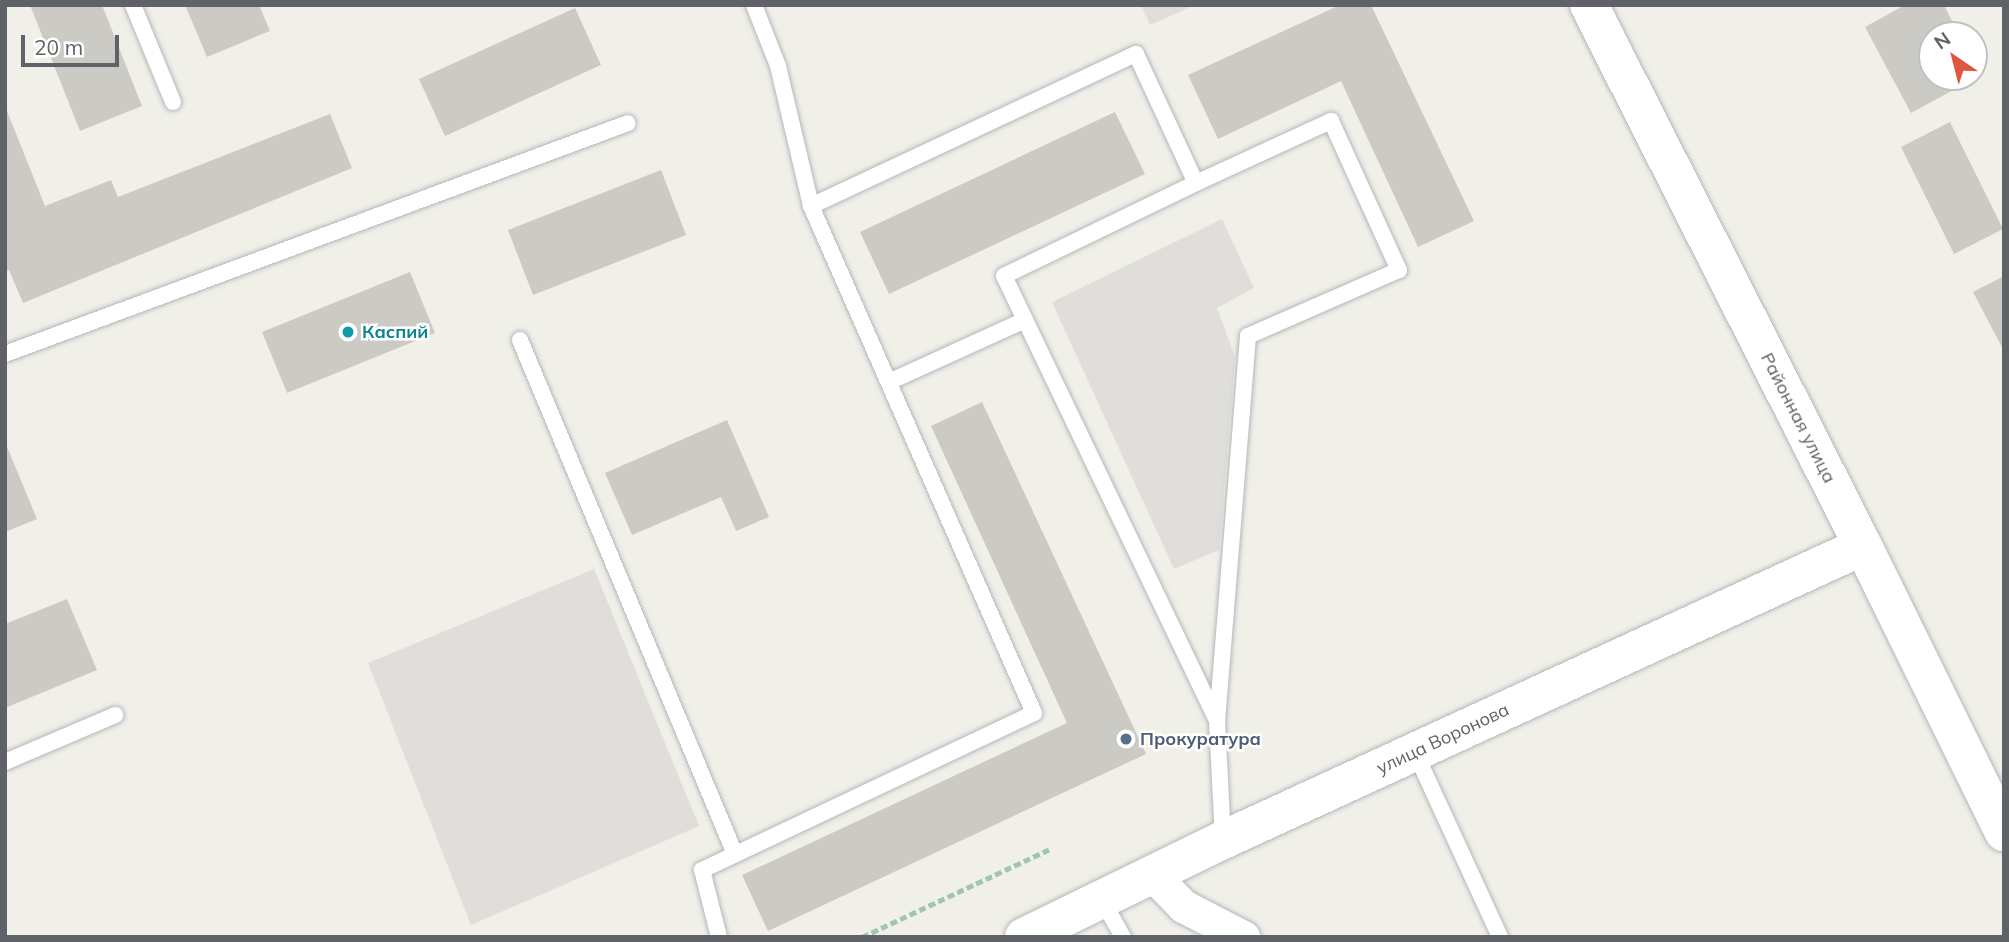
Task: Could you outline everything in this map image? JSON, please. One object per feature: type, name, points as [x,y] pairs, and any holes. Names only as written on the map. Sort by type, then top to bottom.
[{"type":"street","name":"Районная улица","points":[[1589,5],[1863,546],[2004,832]]},
{"type":"street","name":"улица Воронова","points":[[1024,937],[1223,840],[1863,546]]},
{"type":"street","points":[[1152,874],[1183,906],[1243,937]]},
{"type":"lane","points":[[133,5],[173,102]]},
{"type":"lane","points":[[719,937],[702,870],[1034,713],[811,206],[778,66],[754,5]]},
{"type":"lane","points":[[811,206],[1136,54],[1196,183]]},
{"type":"lane","points":[[1217,720],[1004,276],[1331,121],[1399,270],[1248,336],[1217,720],[1223,840]]},
{"type":"lane","points":[[5,354],[628,123]]},
{"type":"lane","points":[[889,382],[1025,320]]},
{"type":"lane","points":[[520,340],[735,854]]},
{"type":"lane","points":[[5,762],[116,715]]},
{"type":"lane","points":[[1415,752],[1500,937]]},
{"type":"lane","points":[[1102,900],[1123,937]]},
{"type":"path","points":[[862,937],[1050,849]]},
{"type":"shaded area","points":[[1141,5],[1195,5],[1150,25]]},
{"type":"shaded area","points":[[1222,219],[1254,288],[1217,308],[1235,357],[1219,550],[1174,569],[1052,302]]},
{"type":"shaded area","points":[[594,569],[699,826],[471,925],[368,663]]},
{"type":"building","points":[[30,5],[102,5],[142,106],[80,131]]},
{"type":"building","points":[[185,5],[259,5],[270,31],[207,57]]},
{"type":"building","points":[[1340,5],[1371,5],[1474,221],[1418,247],[1341,81],[1218,139],[1188,75]]},
{"type":"building","points":[[1905,5],[1944,5],[1952,21],[1918,21],[1918,91],[1952,91],[1911,113],[1865,27]]},
{"type":"building","points":[[575,8],[601,65],[445,136],[419,79]]},
{"type":"building","points":[[5,106],[45,206],[111,180],[118,197],[330,114],[352,168],[23,303],[9,270],[5,271]]},
{"type":"building","points":[[1115,112],[1145,174],[889,294],[860,232]]},
{"type":"building","points":[[1950,122],[2003,229],[1954,254],[1901,147]]},
{"type":"building","points":[[661,170],[686,235],[533,295],[508,230]]},
{"type":"building","name":"Каспий","points":[[410,272],[435,333],[287,393],[262,332]]},
{"type":"building","points":[[2004,276],[2004,351],[1973,292]]},
{"type":"building","points":[[982,402],[1146,754],[768,931],[742,875],[1067,723],[931,426]]},
{"type":"building","points":[[727,420],[769,517],[736,531],[721,497],[632,535],[605,473]]},
{"type":"building","points":[[5,442],[37,519],[5,532]]},
{"type":"building","points":[[67,599],[97,670],[5,708],[5,624]]},
{"type":"place","name":"Каспий","points":[[348,332]]},
{"type":"place","name":"Прокуратура","points":[[1126,739]]}]
